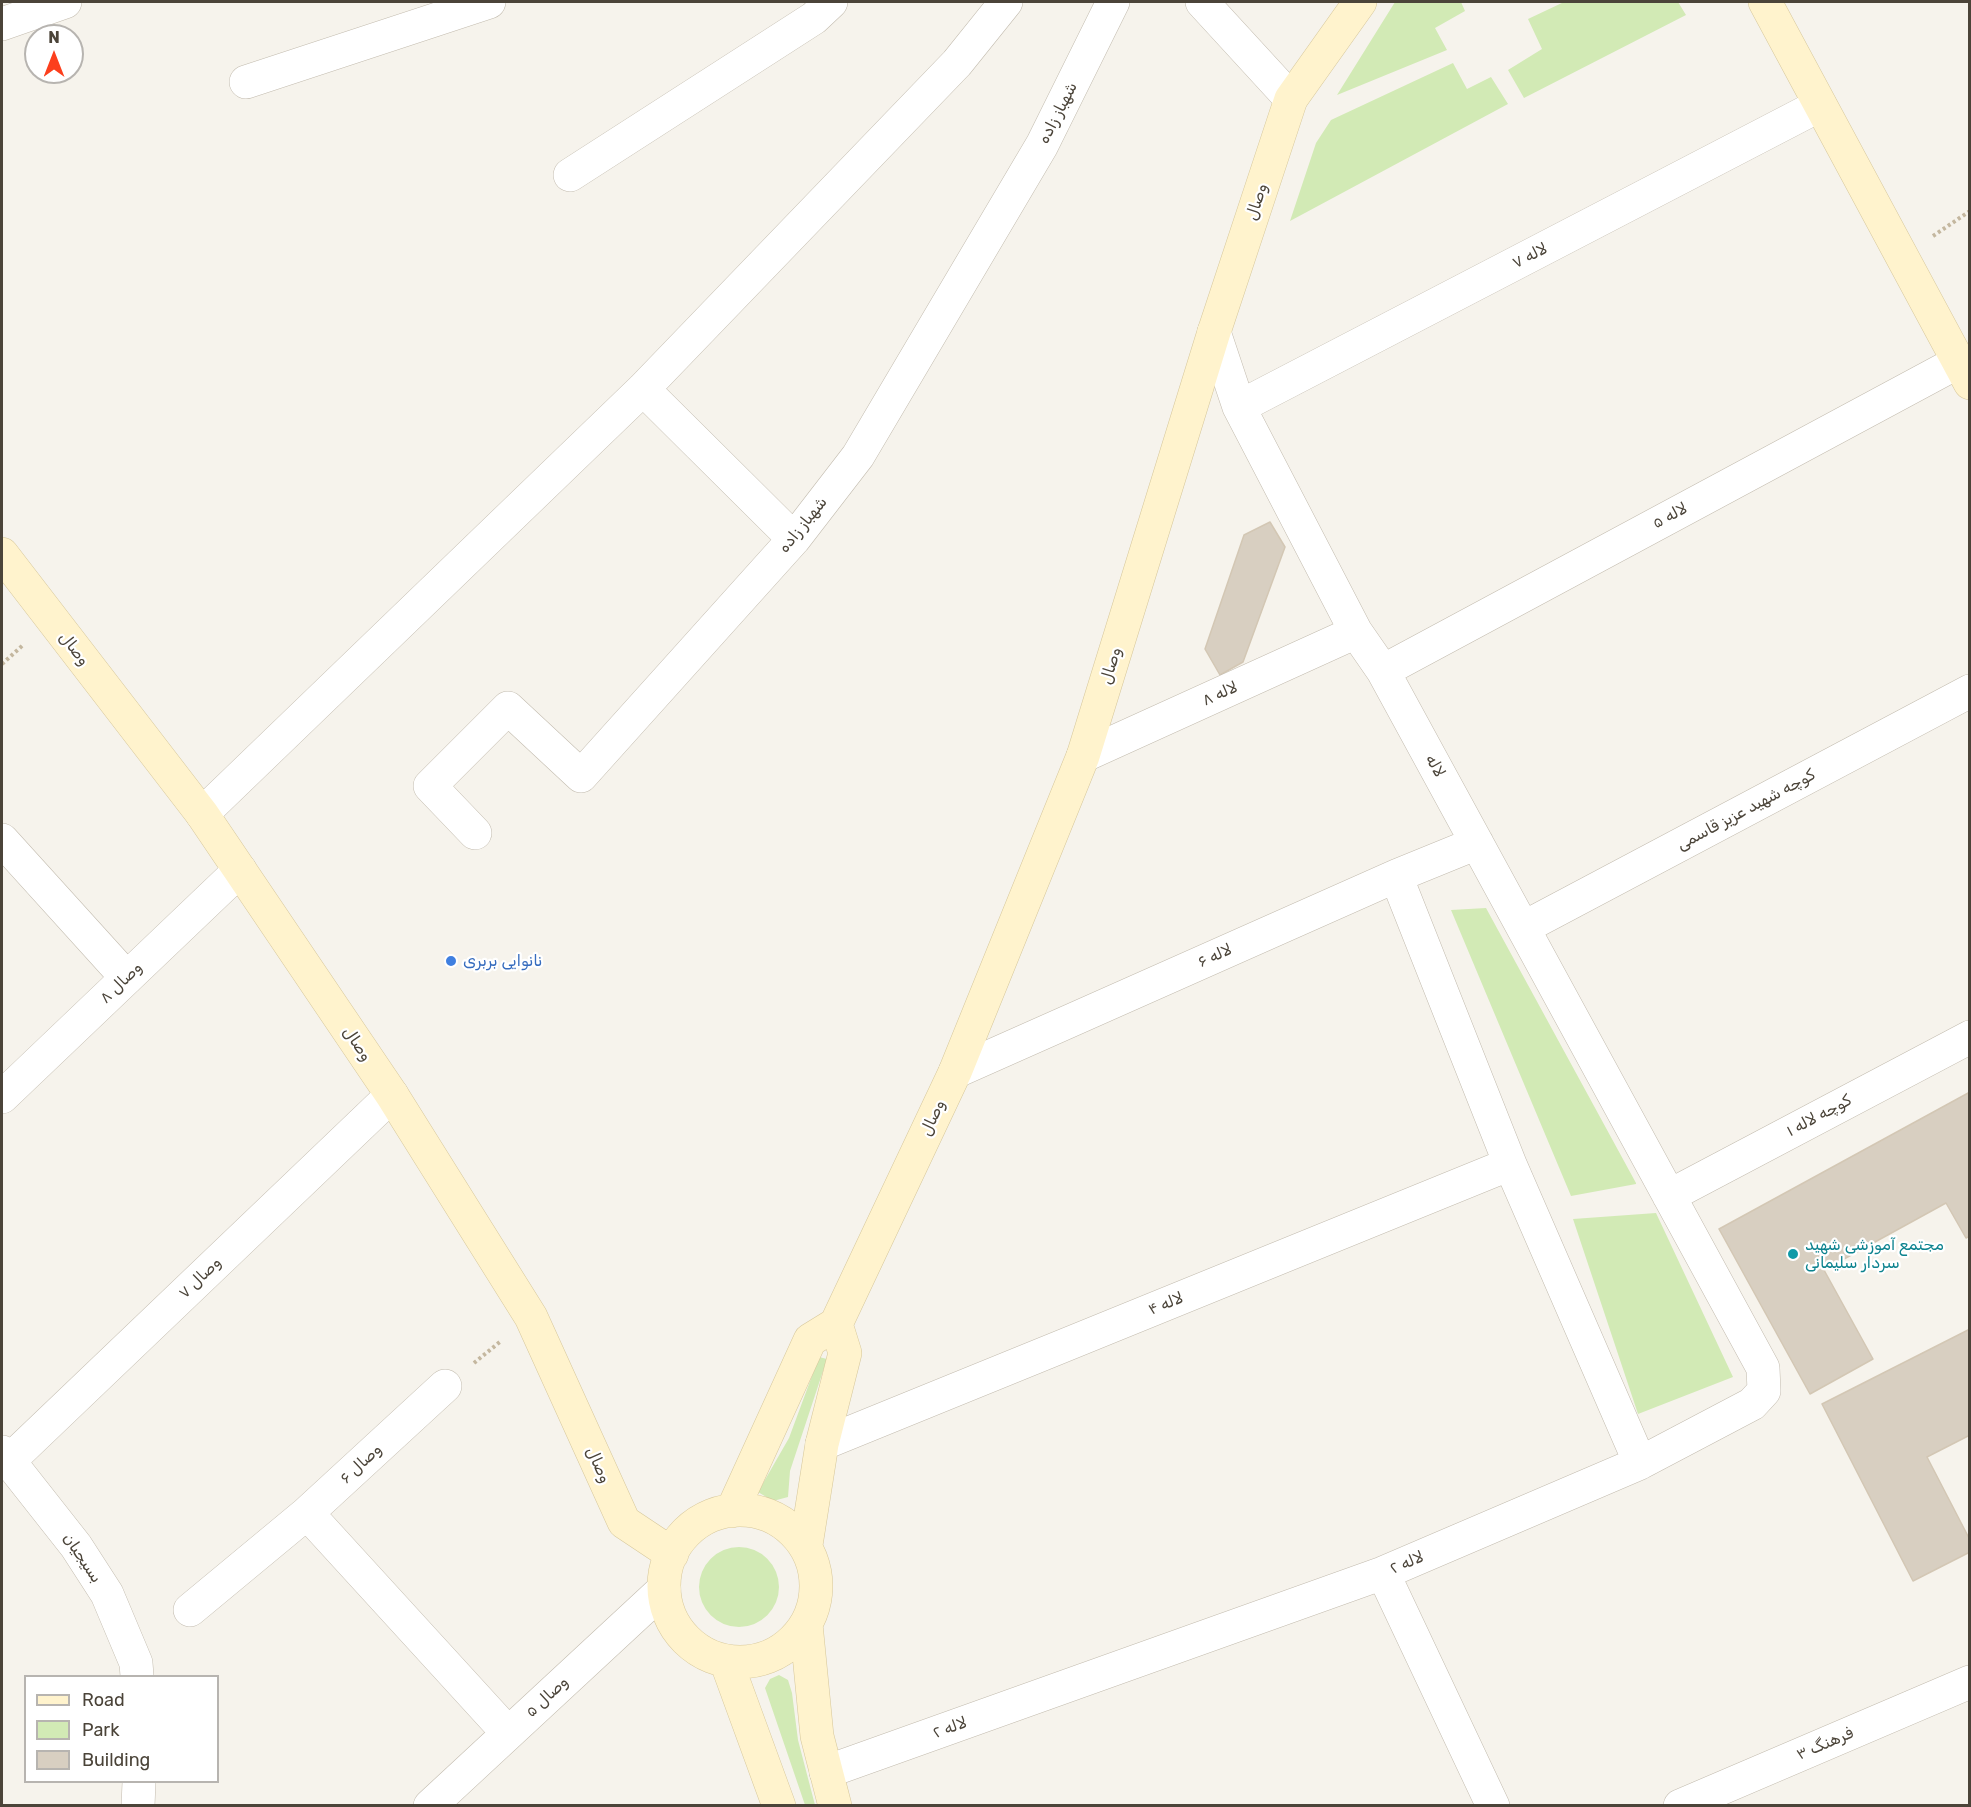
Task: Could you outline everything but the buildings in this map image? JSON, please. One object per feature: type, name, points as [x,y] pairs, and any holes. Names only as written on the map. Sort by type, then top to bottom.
[{"type":"street","points":[[2,24],[65,2]]},
{"type":"street","points":[[246,82],[489,2]]},
{"type":"street","points":[[570,175],[814,18],[831,2]]},
{"type":"street","points":[[202,814],[643,389],[957,63],[1006,2]]},
{"type":"street","name":"شهباز زاده","points":[[475,832],[430,786],[508,708],[581,776],[794,539],[864,446],[1042,145],[1113,2]]},
{"type":"street","points":[[1202,2],[1291,99]]},
{"type":"street","name":"وصال","points":[[836,1324],[955,1072],[1083,756],[1214,333],[1291,99],[1360,2]]},
{"type":"street","points":[[1765,2],[1964,373]]},
{"type":"street","name":"لاله ۷","points":[[1239,407],[1820,105]]},
{"type":"street","name":"لاله","points":[[1214,333],[1239,407],[1356,632],[1383,671],[1668,1196]]},
{"type":"street","name":"لاله ۵","points":[[1383,671],[1964,373]]},
{"type":"street","points":[[643,389],[794,539]]},
{"type":"street","name":"وصال","points":[[2,554],[202,814],[392,1095],[531,1317],[624,1522],[672,1554]]},
{"type":"street","name":"لاله ۸","points":[[1083,756],[1356,632]]},
{"type":"street","name":"کوچه شهید عزیز قاسمی","points":[[1523,928],[1970,691]]},
{"type":"street","points":[[2,840],[127,978]]},
{"type":"street","name":"لاله ۶","points":[[955,1072],[1396,876],[1477,843]]},
{"type":"street","name":"وصال ۸","points":[[2,1097],[240,870]]},
{"type":"street","points":[[1396,876],[1510,1164],[1640,1463]]},
{"type":"street","name":"کوچه لاله ۱","points":[[1668,1196],[1970,1037]]},
{"type":"street","name":"وصال ۷","points":[[5,1457],[392,1095]]},
{"type":"street","name":"لاله ۴","points":[[822,1444],[1510,1164]]},
{"type":"street","name":"لاله ۲","points":[[826,1772],[1383,1573],[1640,1463],[1752,1404],[1764,1391],[1762,1368],[1668,1196]]},
{"type":"street","points":[[732,1511],[810,1340],[836,1324],[845,1353],[822,1444],[806,1545]]},
{"type":"street","name":"وصال ۶","points":[[190,1610],[307,1513],[445,1386]]},
{"type":"street","name":"بسیجیان","points":[[5,1457],[76,1546],[107,1594],[136,1663],[137,1675]]},
{"type":"street","points":[[743,1509],[768,1514],[789,1527],[806,1545],[815,1568],[817,1593],[806,1624],[796,1638],[775,1654],[751,1661],[726,1660],[702,1652],[682,1635],[669,1613],[664,1589],[667,1563],[679,1541],[696,1523],[719,1512],[732,1511],[743,1509]]},
{"type":"street","points":[[307,1513],[508,1733]]},
{"type":"street","points":[[1383,1573],[1493,1806]]},
{"type":"street","name":"وصال ۵","points":[[430,1806],[664,1589]]},
{"type":"street","points":[[806,1624],[817,1736],[835,1806]]},
{"type":"street","points":[[726,1660],[779,1806]]},
{"type":"street","name":"فرهنگ ۳","points":[[1680,1806],[1970,1682]]},
{"type":"street","points":[[138,1806],[139,1783]]},
{"type":"path","points":[[445,1386],[531,1317]]},
{"type":"green space","points":[[1395,2],[1461,2],[1465,11],[1435,28],[1447,50],[1337,95]]},
{"type":"green space","points":[[1564,2],[1678,2],[1686,15],[1524,98],[1508,70],[1542,49],[1528,19]]},
{"type":"green space","points":[[1453,63],[1467,89],[1491,77],[1508,104],[1290,221],[1316,143],[1331,120]]},
{"type":"green space","points":[[1486,908],[1636,1184],[1571,1196],[1451,910]]},
{"type":"green space","points":[[1656,1213],[1733,1377],[1638,1414],[1573,1219]]},
{"type":"green space","points":[[819,1357],[827,1359],[790,1471],[788,1497],[773,1501],[758,1492],[789,1438]]},
{"type":"green space","points":[[731,1547],[747,1547],[768,1558],[779,1579],[779,1595],[768,1616],[747,1627],[731,1627],[717,1621],[705,1609],[699,1595],[699,1579],[705,1565],[717,1553]]},
{"type":"green space","points":[[779,1675],[788,1680],[792,1693],[798,1740],[815,1805],[805,1805],[765,1688],[770,1679]]},
{"type":"place","name":"نانوایی بربری","points":[[451,961]]},
{"type":"place","name":"مجتمع آموزشی شهید سردار سلیمانی","points":[[1793,1254]]}]
